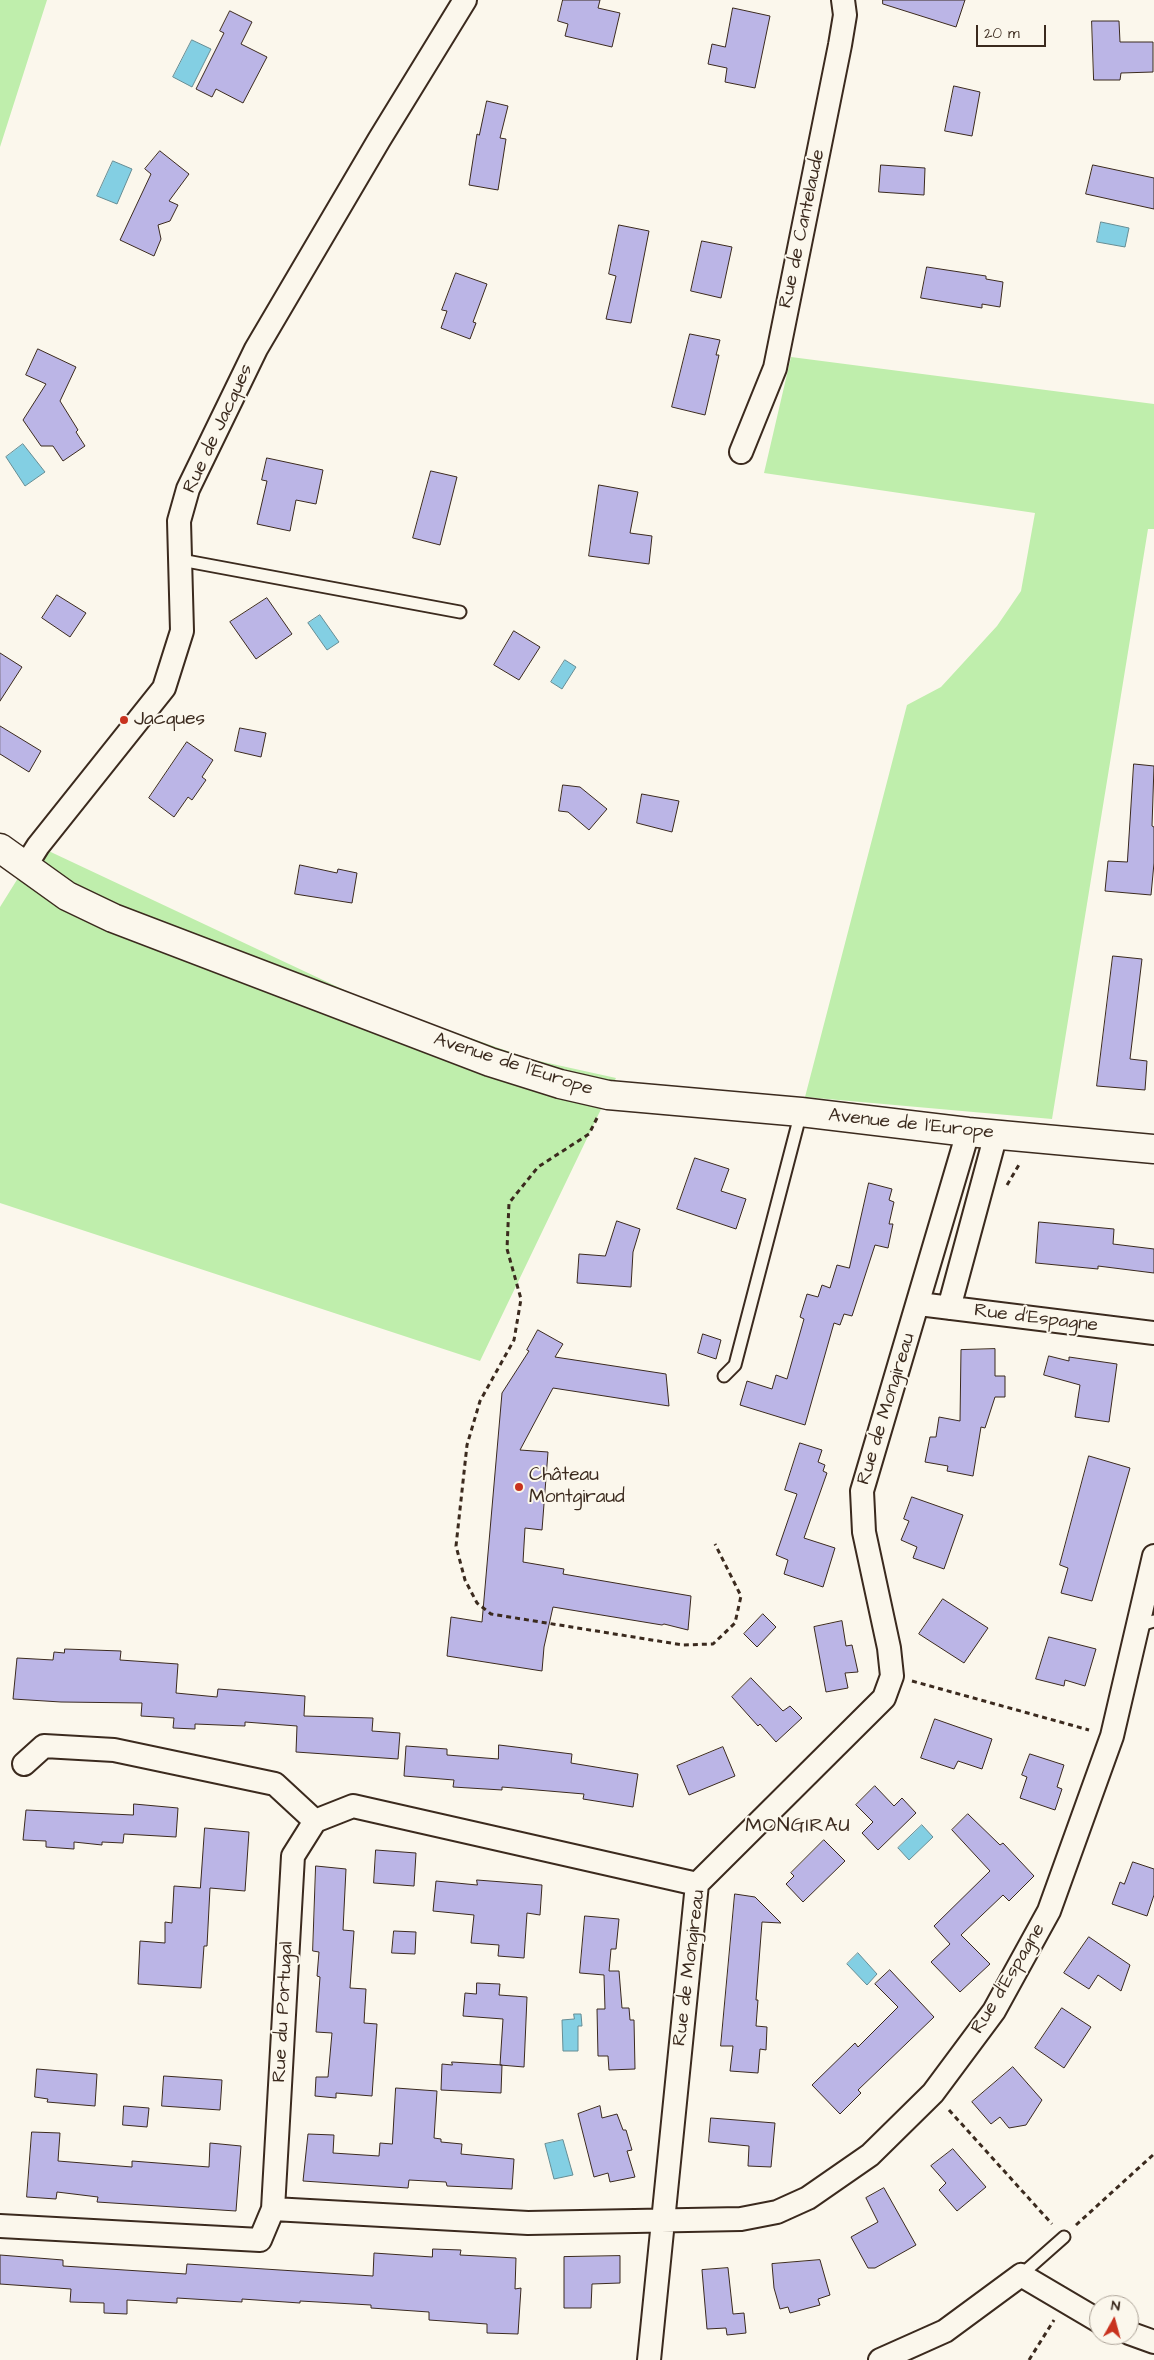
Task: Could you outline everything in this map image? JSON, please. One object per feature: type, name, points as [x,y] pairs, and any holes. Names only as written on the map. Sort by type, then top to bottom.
[{"type":"street","name":"Rue de Jacques","points":[[26,865],[38,846],[164,688],[182,631],[179,521],[188,489],[256,349],[379,140],[465,0]]},
{"type":"street","name":"Rue de Cantelaude","points":[[742,452],[775,368],[840,45],[845,15],[843,0]]},
{"type":"street","name":"Avenue de l'Europe","points":[[0,848],[67,896],[113,918],[490,1062],[560,1084],[608,1095],[801,1112],[968,1132],[1154,1149]]},
{"type":"street","name":"Rue de Mongireau","points":[[649,2360],[697,1884],[884,1698],[892,1676],[889,1648],[864,1532],[862,1492],[919,1304],[968,1132]]},
{"type":"street","points":[[949,1308],[996,1134]]},
{"type":"street","name":"Rue d'Espagne","points":[[919,1304],[1154,1333]]},
{"type":"street","name":"Rue d'Espagne","points":[[663,2220],[740,2219],[777,2212],[808,2198],[870,2156],[933,2093],[994,2010],[1050,1911],[1112,1736],[1145,1624],[1154,1556]]},
{"type":"street","points":[[24,1764],[44,1746],[114,1750],[274,1784],[315,1821],[352,1806],[697,1884]]},
{"type":"street","name":"Rue du Portugal","points":[[0,2226],[260,2240],[273,2209],[293,1856],[315,1821]]},
{"type":"street","points":[[273,2209],[528,2223],[663,2220]]},
{"type":"street","points":[[880,2360],[945,2331],[1021,2275],[1089,2315]]},
{"type":"street","points":[[1139,2337],[1154,2342]]},
{"type":"lane","points":[[181,560],[460,612]]},
{"type":"lane","points":[[724,1376],[735,1365],[801,1112]]},
{"type":"lane","points":[[1021,2275],[1064,2237]]},
{"type":"path","points":[[608,1095],[589,1134],[538,1167],[508,1203],[506,1249],[521,1299],[514,1340],[480,1401],[467,1445],[456,1546],[465,1580],[477,1604],[491,1614],[683,1645],[713,1644],[735,1622],[741,1596],[715,1544]]},
{"type":"path","points":[[976,1207],[1009,1184],[1018,1163],[1027,1162]]},
{"type":"path","points":[[892,1676],[1112,1736]]},
{"type":"path","points":[[933,2093],[1064,2237],[1154,2154]]},
{"type":"path","points":[[1029,2360],[1066,2301]]},
{"type":"green space","points":[[0,0],[47,0],[0,147]]},
{"type":"green space","points":[[791,357],[1154,404],[1154,529],[1148,529],[1052,1119],[805,1097],[907,705],[941,687],[997,626],[1021,591],[1035,513],[764,473]]},
{"type":"green space","points":[[38,846],[374,1004],[530,1059],[616,1078],[480,1361],[0,1203],[0,907]]},
{"type":"water","points":[[192,40],[211,49],[192,87],[173,77]]},
{"type":"water","points":[[113,161],[132,169],[117,204],[97,196]]},
{"type":"water","points":[[1101,222],[1129,228],[1125,247],[1097,242]]},
{"type":"water","points":[[23,444],[45,472],[25,486],[6,457]]},
{"type":"water","points":[[320,615],[339,642],[327,650],[308,623]]},
{"type":"water","points":[[565,660],[576,667],[562,689],[551,682]]},
{"type":"water","points":[[922,1825],[933,1837],[909,1860],[898,1848]]},
{"type":"water","points":[[858,1953],[877,1974],[867,1985],[847,1964]]},
{"type":"water","points":[[574,2014],[581,2014],[582,2026],[578,2026],[578,2051],[563,2051],[562,2020],[574,2019]]},
{"type":"water","points":[[563,2140],[573,2175],[554,2179],[545,2144]]},
{"type":"building","points":[[563,0],[600,0],[598,8],[620,13],[612,47],[565,36],[568,24],[558,21]]},
{"type":"building","points":[[883,0],[965,0],[956,27],[883,4]]},
{"type":"building","points":[[733,8],[770,16],[755,88],[725,82],[727,68],[708,64],[712,44],[725,47]]},
{"type":"building","points":[[230,11],[252,22],[241,44],[267,57],[243,103],[216,89],[212,97],[196,89],[224,33],[220,31]]},
{"type":"building","points":[[1092,21],[1119,21],[1120,42],[1153,42],[1153,72],[1121,73],[1120,80],[1094,80]]},
{"type":"building","points":[[954,86],[980,92],[972,136],[945,131]]},
{"type":"building","points":[[487,101],[508,106],[500,138],[506,139],[498,190],[469,185],[477,134],[479,135]]},
{"type":"building","points":[[160,151],[189,174],[169,201],[178,205],[170,221],[158,225],[161,239],[154,256],[120,240],[151,174],[145,169]]},
{"type":"building","points":[[881,165],[925,168],[924,195],[879,192]]},
{"type":"building","points":[[1093,165],[1154,178],[1154,209],[1086,194]]},
{"type":"building","points":[[619,225],[649,231],[631,323],[606,319],[616,276],[609,274]]},
{"type":"building","points":[[702,241],[732,247],[721,298],[691,291]]},
{"type":"building","points":[[927,267],[986,276],[986,279],[1003,282],[1000,307],[982,304],[982,308],[921,298]]},
{"type":"building","points":[[456,273],[487,284],[473,322],[476,323],[470,339],[441,328],[447,311],[442,310]]},
{"type":"building","points":[[690,334],[720,340],[716,355],[719,355],[705,415],[672,407]]},
{"type":"building","points":[[38,349],[76,367],[60,401],[78,430],[76,432],[85,446],[63,461],[53,446],[41,446],[23,420],[46,384],[26,375]]},
{"type":"building","points":[[267,458],[323,470],[316,504],[296,500],[290,531],[257,524],[267,481],[262,480]]},
{"type":"building","points":[[431,471],[457,477],[440,545],[413,538]]},
{"type":"building","points":[[599,485],[638,492],[630,533],[652,536],[649,564],[589,556]]},
{"type":"building","points":[[57,595],[86,613],[70,637],[42,618]]},
{"type":"building","points":[[267,598],[292,634],[256,659],[230,622]]},
{"type":"building","points":[[514,631],[540,647],[519,680],[494,665]]},
{"type":"building","points":[[0,653],[22,667],[0,701]]},
{"type":"building","points":[[0,726],[41,751],[29,772],[0,754]]},
{"type":"building","points":[[240,728],[266,733],[261,757],[235,751]]},
{"type":"building","points":[[187,742],[213,760],[202,777],[206,780],[192,800],[188,797],[174,817],[149,798]]},
{"type":"building","points":[[1134,764],[1154,766],[1152,826],[1154,827],[1154,863],[1151,895],[1105,891],[1108,861],[1127,862]]},
{"type":"building","points":[[563,785],[580,787],[607,809],[589,830],[568,812],[559,811]]},
{"type":"building","points":[[642,794],[679,801],[672,832],[637,823]]},
{"type":"building","points":[[300,865],[337,873],[338,869],[357,873],[352,903],[295,894]]},
{"type":"building","points":[[1113,956],[1142,959],[1130,1059],[1147,1061],[1145,1090],[1097,1086]]},
{"type":"building","points":[[695,1158],[729,1169],[721,1191],[746,1199],[736,1229],[677,1209]]},
{"type":"building","points":[[869,1183],[892,1189],[889,1200],[894,1202],[889,1224],[893,1224],[888,1248],[875,1245],[852,1316],[844,1314],[840,1325],[834,1323],[805,1425],[740,1405],[747,1381],[772,1389],[776,1375],[787,1379],[804,1319],[800,1317],[807,1294],[818,1297],[822,1285],[830,1288],[837,1265],[849,1268]]},
{"type":"building","points":[[617,1221],[640,1229],[633,1252],[631,1287],[577,1283],[579,1254],[605,1256]]},
{"type":"building","points":[[1039,1222],[1114,1229],[1113,1244],[1154,1249],[1154,1273],[1098,1266],[1098,1269],[1036,1263]]},
{"type":"building","points":[[538,1330],[563,1344],[555,1357],[666,1374],[669,1406],[553,1388],[520,1450],[548,1452],[542,1530],[525,1528],[523,1562],[564,1569],[563,1574],[691,1596],[688,1630],[664,1624],[553,1607],[544,1647],[542,1671],[447,1656],[451,1617],[482,1622],[502,1393],[529,1351],[527,1350]]},
{"type":"building","points":[[703,1334],[721,1340],[716,1359],[698,1353]]},
{"type":"building","points":[[995,1349],[995,1376],[1005,1376],[1005,1397],[995,1397],[985,1428],[981,1427],[973,1476],[947,1471],[948,1466],[925,1462],[930,1437],[936,1437],[939,1417],[960,1421],[961,1350]]},
{"type":"building","points":[[1049,1356],[1069,1361],[1069,1357],[1117,1364],[1109,1422],[1075,1417],[1080,1385],[1044,1375]]},
{"type":"building","points":[[800,1443],[822,1450],[818,1462],[825,1465],[823,1471],[827,1473],[804,1538],[835,1548],[823,1587],[784,1574],[788,1560],[776,1555],[797,1494],[785,1490]]},
{"type":"building","points":[[1089,1456],[1130,1468],[1092,1601],[1061,1593],[1068,1568],[1060,1565]]},
{"type":"building","points":[[912,1497],[963,1515],[944,1569],[913,1558],[917,1547],[901,1540],[909,1521],[904,1519]]},
{"type":"building","points":[[943,1599],[988,1628],[964,1663],[919,1634]]},
{"type":"building","points":[[763,1614],[776,1627],[757,1647],[744,1634]]},
{"type":"building","points":[[842,1621],[846,1646],[852,1645],[858,1672],[845,1673],[848,1688],[826,1692],[814,1627]]},
{"type":"building","points":[[1049,1637],[1096,1649],[1085,1686],[1065,1680],[1064,1686],[1036,1679]]},
{"type":"building","points":[[65,1649],[121,1651],[120,1660],[178,1664],[176,1693],[217,1697],[218,1689],[305,1696],[304,1716],[373,1718],[372,1731],[400,1733],[398,1759],[296,1752],[297,1726],[245,1722],[245,1726],[195,1724],[195,1729],[173,1728],[174,1718],[141,1716],[142,1703],[61,1702],[13,1699],[17,1658],[53,1660],[54,1652],[64,1653]]},
{"type":"building","points":[[751,1678],[783,1711],[790,1706],[802,1718],[776,1742],[760,1724],[758,1726],[732,1697]]},
{"type":"building","points":[[935,1719],[992,1739],[982,1769],[958,1761],[954,1769],[921,1758]]},
{"type":"building","points":[[499,1745],[572,1754],[571,1763],[638,1774],[633,1807],[583,1799],[584,1794],[502,1787],[502,1790],[453,1787],[454,1780],[404,1776],[406,1746],[447,1749],[447,1755],[498,1759]]},
{"type":"building","points":[[723,1747],[735,1776],[689,1795],[677,1766]]},
{"type":"building","points":[[1030,1754],[1064,1765],[1057,1787],[1062,1789],[1055,1810],[1020,1798],[1027,1777],[1022,1775]]},
{"type":"building","points":[[875,1786],[894,1806],[902,1798],[916,1813],[878,1850],[862,1833],[873,1822],[856,1805]]},
{"type":"building","points":[[134,1804],[178,1808],[176,1837],[124,1834],[123,1843],[102,1842],[102,1845],[74,1842],[74,1849],[46,1847],[46,1841],[23,1840],[26,1810],[133,1815]]},
{"type":"building","points":[[968,1814],[1000,1845],[1003,1843],[1034,1876],[1009,1901],[1003,1895],[961,1935],[990,1964],[960,1992],[931,1962],[950,1944],[934,1926],[990,1871],[952,1830]]},
{"type":"building","points":[[205,1828],[249,1832],[245,1891],[210,1888],[207,1946],[204,1946],[201,1988],[138,1984],[140,1941],[165,1943],[165,1922],[172,1923],[174,1886],[200,1888]]},
{"type":"building","points":[[824,1840],[845,1861],[803,1902],[786,1884],[794,1876],[791,1873]]},
{"type":"building","points":[[376,1850],[416,1853],[414,1886],[374,1883]]},
{"type":"building","points":[[1133,1862],[1154,1869],[1154,1895],[1147,1916],[1112,1904],[1120,1882],[1124,1884]]},
{"type":"building","points":[[316,1866],[346,1869],[343,1930],[354,1931],[350,1988],[366,1989],[364,2023],[377,2024],[372,2096],[336,2093],[336,2098],[315,2096],[316,2077],[328,2077],[332,2033],[316,2032],[320,1977],[317,1976],[319,1952],[313,1951]]},
{"type":"building","points":[[477,1880],[542,1885],[540,1915],[527,1913],[524,1958],[498,1956],[499,1945],[471,1943],[474,1915],[433,1911],[436,1881],[477,1885]]},
{"type":"building","points":[[735,1894],[755,1897],[781,1923],[762,1922],[756,2026],[767,2027],[766,2050],[760,2049],[758,2073],[730,2071],[733,2046],[721,2046]]},
{"type":"building","points":[[585,1916],[619,1919],[616,1949],[611,1949],[609,1971],[619,1971],[622,2008],[629,2008],[630,2020],[634,2020],[635,2069],[609,2070],[608,2056],[598,2056],[597,2009],[605,2009],[604,1975],[580,1973]]},
{"type":"building","points":[[394,1931],[416,1932],[415,1954],[392,1953]]},
{"type":"building","points":[[1089,1937],[1130,1965],[1121,1991],[1098,1975],[1089,1989],[1064,1973]]},
{"type":"building","points":[[890,1970],[934,2017],[858,2090],[861,2093],[840,2114],[812,2085],[855,2043],[858,2047],[898,2007],[875,1984]]},
{"type":"building","points":[[477,1983],[500,1984],[499,1995],[527,1997],[524,2067],[500,2065],[503,2019],[463,2016],[465,1993],[476,1994]]},
{"type":"building","points":[[1062,2008],[1091,2027],[1064,2068],[1035,2048]]},
{"type":"building","points":[[452,2062],[502,2065],[501,2093],[441,2090],[442,2064],[452,2065]]},
{"type":"building","points":[[1013,2067],[1042,2100],[1026,2125],[1009,2128],[1000,2117],[991,2124],[972,2102]]},
{"type":"building","points":[[37,2069],[97,2074],[95,2106],[47,2102],[48,2099],[35,2097]]},
{"type":"building","points":[[164,2076],[222,2080],[220,2110],[162,2106]]},
{"type":"building","points":[[396,2088],[437,2091],[434,2138],[441,2139],[441,2142],[462,2144],[461,2154],[514,2159],[512,2189],[447,2186],[446,2182],[409,2180],[408,2188],[303,2181],[308,2134],[334,2135],[333,2153],[379,2156],[380,2143],[392,2144]]},
{"type":"building","points":[[124,2106],[149,2108],[147,2127],[123,2125]]},
{"type":"building","points":[[600,2106],[602,2118],[617,2114],[623,2130],[626,2130],[632,2150],[627,2151],[635,2177],[610,2182],[608,2173],[594,2177],[578,2114]]},
{"type":"building","points":[[711,2118],[775,2123],[771,2167],[748,2166],[749,2146],[709,2142]]},
{"type":"building","points":[[32,2132],[60,2133],[58,2161],[132,2167],[132,2161],[209,2167],[210,2143],[241,2146],[236,2211],[97,2202],[98,2197],[57,2192],[56,2199],[27,2197]]},
{"type":"building","points":[[953,2149],[986,2187],[957,2211],[939,2190],[946,2183],[931,2166]]},
{"type":"building","points":[[884,2188],[916,2245],[875,2268],[868,2268],[851,2237],[878,2222],[866,2198]]},
{"type":"building","points":[[433,2249],[461,2250],[460,2255],[516,2258],[515,2289],[521,2288],[518,2334],[487,2333],[487,2324],[429,2320],[429,2312],[371,2308],[371,2305],[300,2301],[300,2303],[242,2299],[242,2302],[177,2298],[177,2303],[127,2300],[127,2314],[104,2313],[104,2303],[70,2302],[71,2289],[0,2284],[0,2255],[63,2260],[63,2266],[186,2274],[187,2264],[373,2276],[374,2253],[432,2257]]},
{"type":"building","points":[[620,2256],[620,2283],[592,2284],[591,2308],[564,2308],[564,2257]]},
{"type":"building","points":[[820,2260],[830,2295],[818,2299],[820,2305],[790,2313],[788,2307],[780,2309],[774,2288],[772,2264]]},
{"type":"building","points":[[728,2268],[733,2314],[744,2313],[746,2333],[727,2335],[726,2328],[707,2329],[702,2270]]},
{"type":"place","name":"Jacques","points":[[124,720]]},
{"type":"place","name":"Château Montgiraud","points":[[519,1487]]},
{"type":"district","name":"MONGIRAU","points":[[798,1827]]}]
